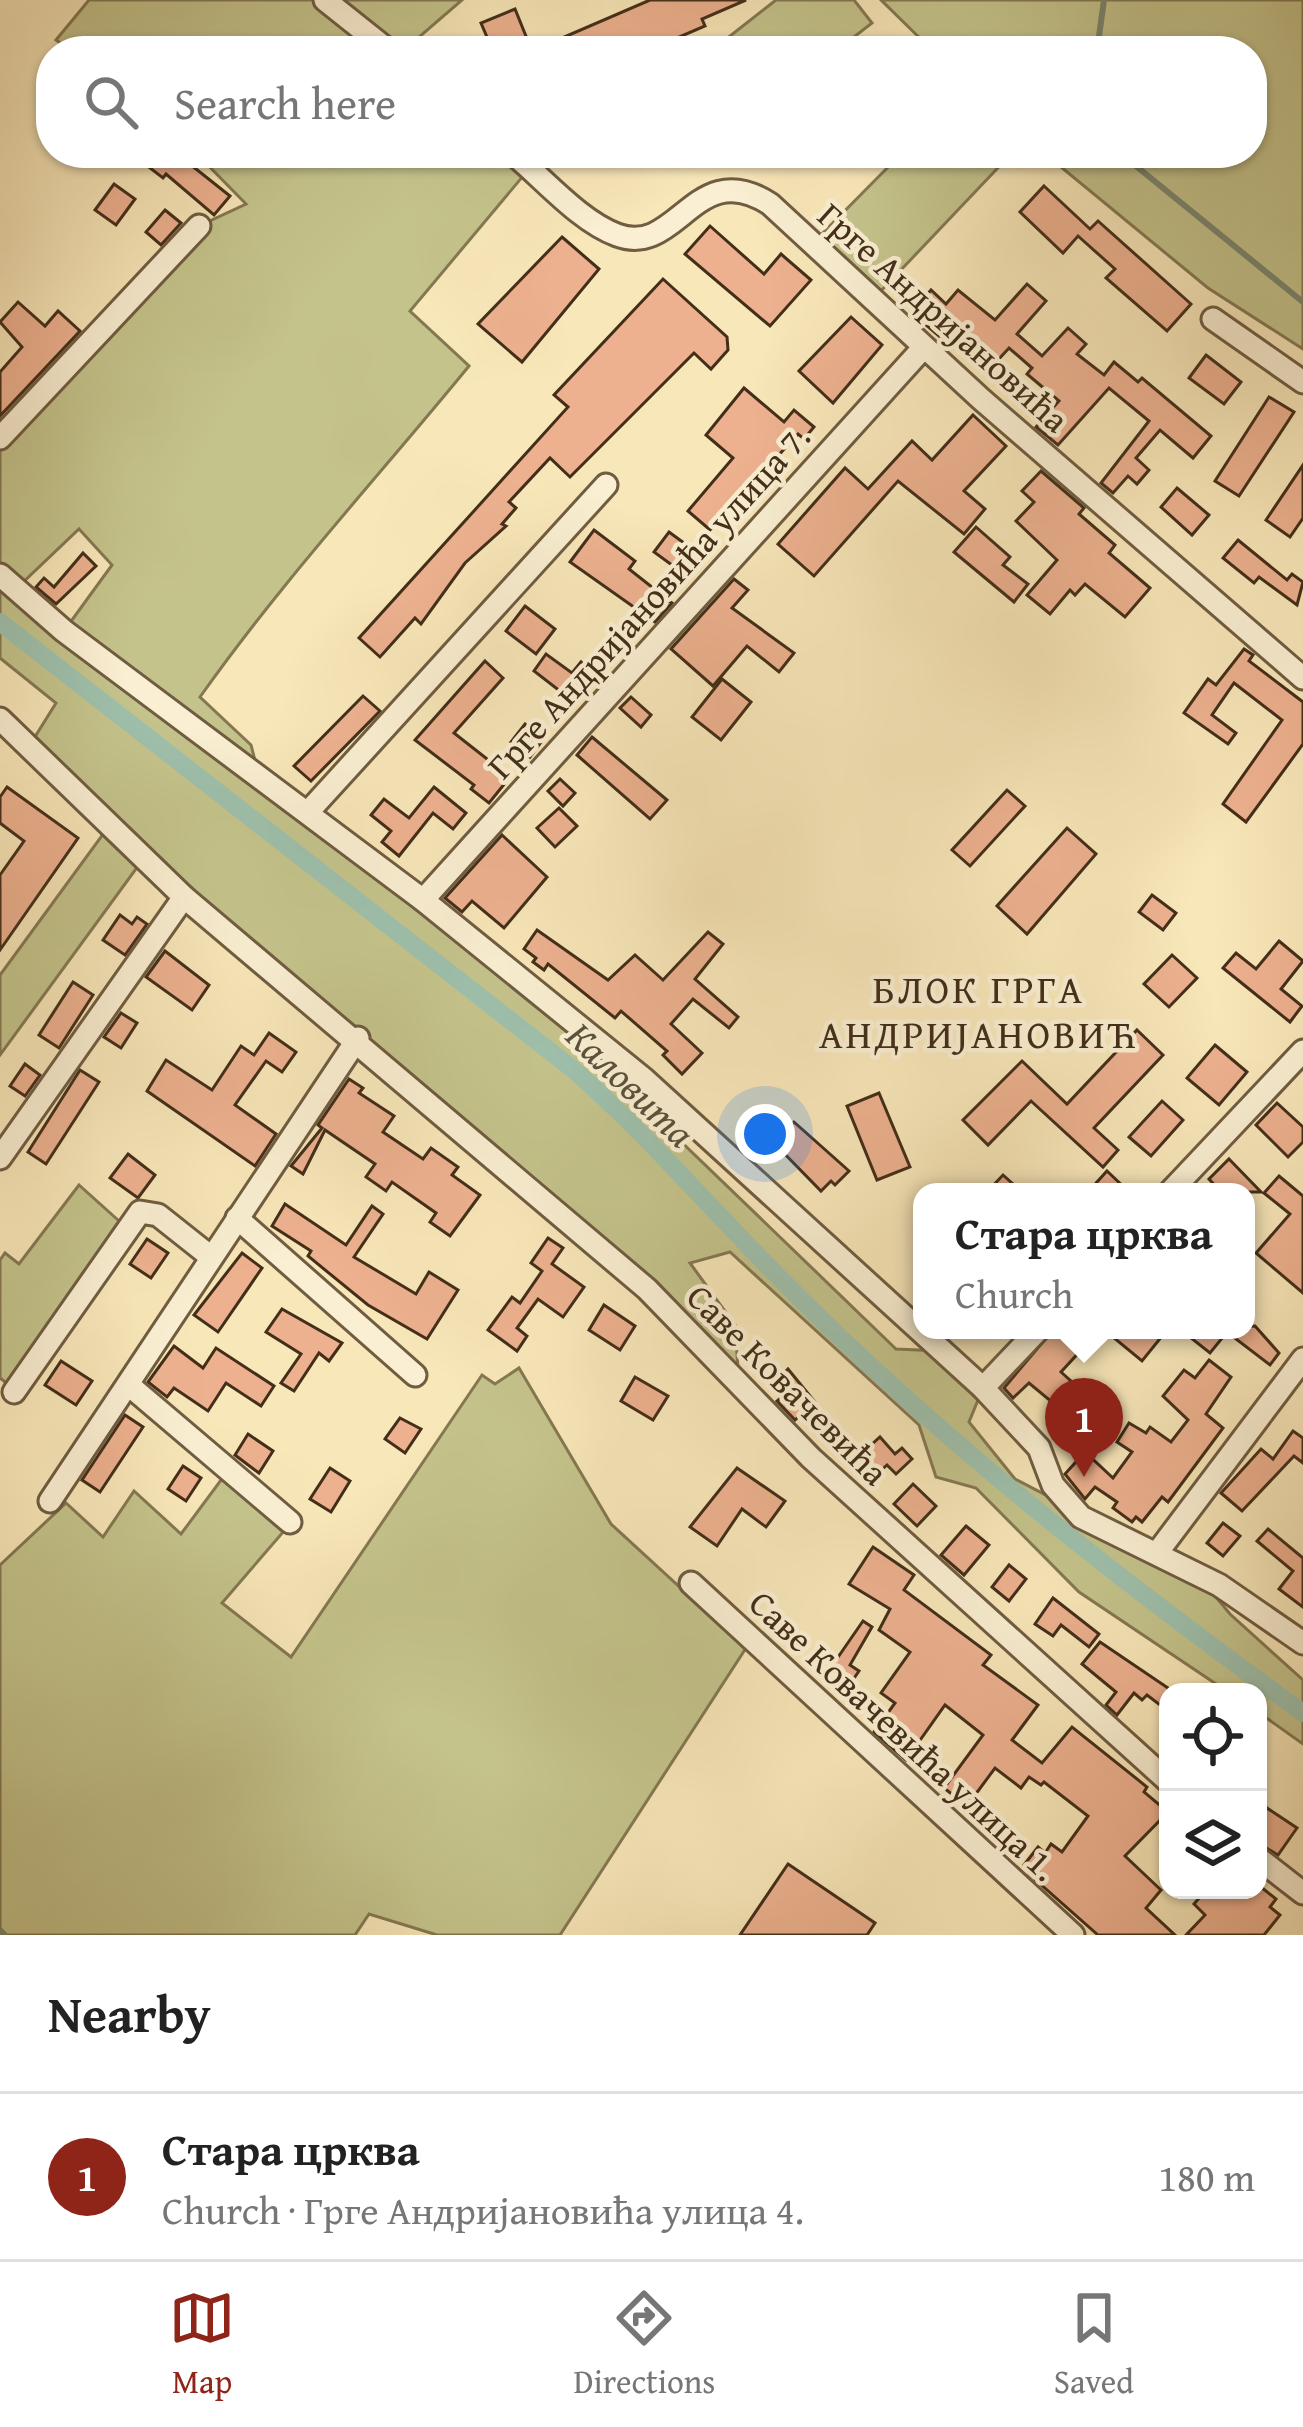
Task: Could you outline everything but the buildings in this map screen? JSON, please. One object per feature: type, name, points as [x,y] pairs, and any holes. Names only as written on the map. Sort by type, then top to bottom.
[{"type":"street","points":[[325,0],[370,36]]},
{"type":"street","name":"Грге Андријановића","points":[[530,168],[600,225],[630,238],[660,231],[715,191],[757,196],[1303,679]]},
{"type":"street","points":[[0,438],[199,226]]},
{"type":"street","points":[[1213,319],[1303,382]]},
{"type":"street","name":"Грге Андријановића улица 7.","points":[[423,900],[924,347]]},
{"type":"street","points":[[309,811],[606,485]]},
{"type":"street","points":[[0,575],[64,632],[309,811],[644,1079],[913,1324]]},
{"type":"street","name":"Саве Ковачевића","points":[[0,719],[184,897],[358,1038],[647,1289],[812,1458],[1159,1773]]},
{"type":"street","points":[[0,1157],[184,897]]},
{"type":"street","points":[[50,1501],[358,1038]]},
{"type":"street","points":[[1178,1183],[1303,1051]]},
{"type":"street","points":[[14,1392],[140,1212],[158,1215],[211,1257]]},
{"type":"street","points":[[237,1218],[415,1375]]},
{"type":"street","points":[[929,1339],[1039,1448],[1063,1501],[1101,1530],[1219,1585],[1303,1643]]},
{"type":"street","points":[[983,1388],[1029,1339]]},
{"type":"street","points":[[1157,1553],[1303,1359]]},
{"type":"street","points":[[130,1386],[290,1522]]},
{"type":"street","name":"Саве Ковачевића улица 1.","points":[[691,1583],[1073,1935]]},
{"type":"street","points":[[1267,1865],[1303,1893]]},
{"type":"shaded area","points":[[89,0],[462,0],[420,36],[59,36]]},
{"type":"shaded area","points":[[776,0],[854,0],[872,23],[855,36],[730,36]]},
{"type":"shaded area","points":[[881,0],[1303,0],[1303,349],[1208,288],[1062,168],[1267,168],[1267,36],[918,36]]},
{"type":"shaded area","points":[[211,168],[530,168],[410,311],[469,366],[297,570],[200,697],[251,745],[259,776],[637,1074],[670,1131],[896,1349],[941,1351],[983,1388],[969,1422],[1015,1479],[1196,1573],[1230,1614],[1303,1680],[1303,1744],[1267,1718],[1267,1683],[1215,1683],[1079,1592],[976,1488],[936,1477],[919,1425],[730,1252],[690,1263],[735,1325],[739,1383],[237,940],[33,740],[56,703],[0,658],[0,438],[199,226],[246,204]],"holes":[[[79,529],[112,565],[64,631],[16,589]]]},
{"type":"shaded area","points":[[887,168],[998,168],[880,292],[820,236]]},
{"type":"shaded area","points":[[109,826],[144,858],[0,1055],[0,975]]},
{"type":"shaded area","points":[[79,1185],[119,1221],[9,1385],[0,1378],[0,1260],[5,1253],[19,1264]]},
{"type":"shaded area","points":[[519,1368],[611,1524],[746,1648],[560,1935],[437,1935],[369,1914],[355,1935],[0,1935],[0,1565],[66,1503],[103,1537],[134,1491],[181,1534],[227,1472],[290,1524],[222,1603],[291,1657],[482,1375],[495,1384]]},
{"type":"waterway","points":[[1099,36],[1104,0]]},
{"type":"waterway","points":[[1138,168],[1303,302]]},
{"type":"waterway","name":"Каловита","points":[[0,622],[574,1070],[892,1386],[1093,1555],[1303,1713]]},
{"type":"waterway","points":[[0,1930],[5,1935]]},
{"type":"place","name":"Стара црква","points":[[1084,1477]]},
{"type":"district","name":"БЛОК ГРГА АНДРИЈАНОВИЋ","points":[[979,1012]]}]
